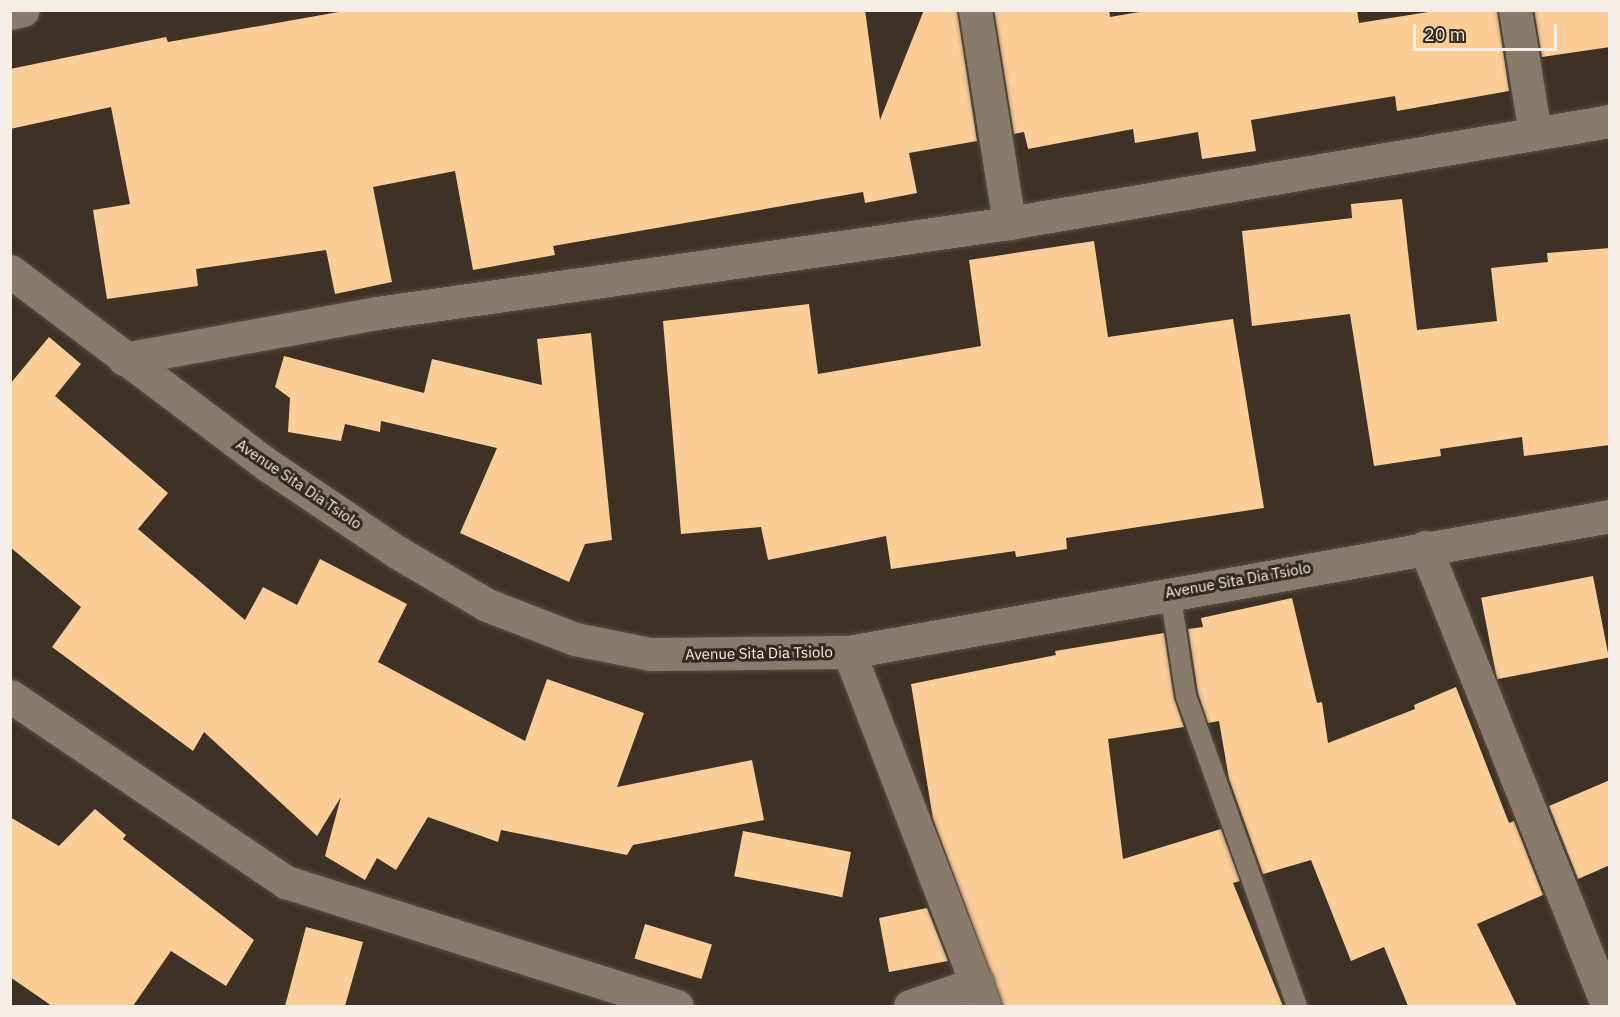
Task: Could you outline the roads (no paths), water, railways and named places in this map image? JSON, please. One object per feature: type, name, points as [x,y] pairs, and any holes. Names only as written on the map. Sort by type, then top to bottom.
[{"type":"street","points":[[10,13],[23,10]]},
{"type":"street","points":[[975,10],[1009,223]]},
{"type":"street","points":[[1515,10],[1535,133]]},
{"type":"street","points":[[124,359],[377,313],[1009,223],[1610,121]]},
{"type":"street","name":"Avenue Sita Dia Tsiolo","points":[[10,271],[269,466],[397,552],[487,605],[575,639],[650,654],[849,652],[1170,592],[1610,516]]},
{"type":"street","points":[[1425,547],[1608,1006]]},
{"type":"street","points":[[849,652],[981,995],[910,1006]]},
{"type":"street","points":[[10,696],[286,882],[676,1006]]},
{"type":"lane","points":[[1170,592],[1186,696],[1297,1006]]}]
